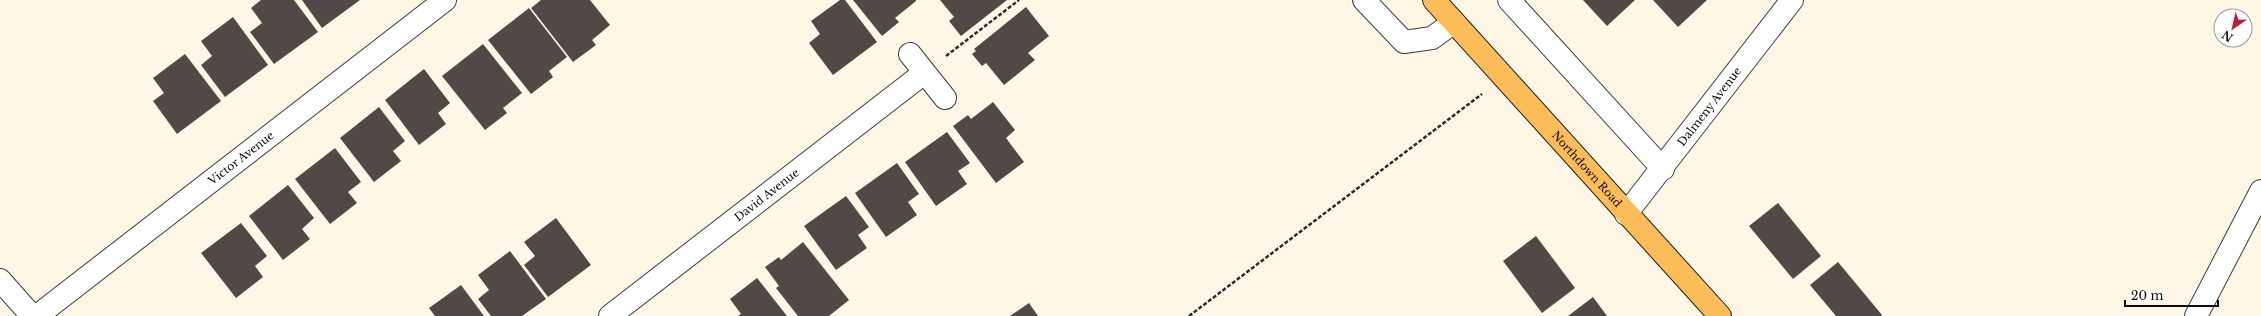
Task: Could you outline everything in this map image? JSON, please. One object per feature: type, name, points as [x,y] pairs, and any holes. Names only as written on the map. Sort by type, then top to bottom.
[{"type":"main road","name":"Northdown Road","points":[[1434,0],[1626,214],[1720,316]]},
{"type":"street","name":"Victor Avenue","points":[[37,316],[445,0]]},
{"type":"street","points":[[1364,0],[1404,42],[1432,38],[1454,22]]},
{"type":"street","points":[[1509,0],[1663,169]]},
{"type":"street","name":"Dalmeny Avenue","points":[[1626,214],[1663,169],[1792,0]]},
{"type":"street","points":[[910,54],[945,98]]},
{"type":"street","name":"David Avenue","points":[[610,316],[924,73]]},
{"type":"street","points":[[2196,316],[2261,191]]},
{"type":"street","points":[[0,280],[32,316]]},
{"type":"path","points":[[924,73],[1019,0]]},
{"type":"path","points":[[1189,316],[1504,77]]},
{"type":"building","points":[[261,0],[294,0],[318,32],[274,64],[250,32],[262,23],[251,8]]},
{"type":"building","points":[[302,0],[360,0],[322,28]]},
{"type":"building","points":[[541,0],[590,0],[610,25],[592,40],[596,45],[573,62],[531,8]]},
{"type":"building","points":[[840,0],[845,0],[877,42],[833,75],[809,43],[820,34],[811,21]]},
{"type":"building","points":[[853,0],[916,1],[895,18],[899,22],[882,36]]},
{"type":"building","points":[[940,0],[1007,0],[961,36],[949,21],[954,17]]},
{"type":"building","points":[[1583,0],[1635,0],[1607,26]]},
{"type":"building","points":[[1653,0],[1707,0],[1678,27]]},
{"type":"building","points":[[1026,7],[1049,36],[1028,53],[1035,60],[1004,85],[986,63],[982,66],[972,54],[976,51],[974,49]]},
{"type":"building","points":[[529,8],[567,57],[549,71],[553,77],[531,94],[488,40]]},
{"type":"building","points":[[233,17],[268,65],[225,97],[201,65],[212,56],[201,41]]},
{"type":"building","points":[[483,44],[522,93],[503,108],[507,113],[485,130],[442,76]]},
{"type":"building","points":[[185,54],[221,101],[177,134],[153,101],[164,93],[153,78]]},
{"type":"building","points":[[424,69],[450,103],[438,113],[446,124],[419,145],[385,100]]},
{"type":"building","points":[[993,102],[1015,130],[1006,138],[1024,162],[996,183],[953,126],[968,115],[971,119]]},
{"type":"building","points":[[379,107],[405,141],[393,151],[401,161],[374,182],[340,138]]},
{"type":"building","points":[[947,132],[970,163],[958,171],[967,184],[936,206],[905,162]]},
{"type":"building","points":[[335,148],[361,182],[348,192],[357,203],[330,224],[295,179]]},
{"type":"building","points":[[897,163],[919,194],[908,202],[917,215],[886,237],[855,193]]},
{"type":"building","points":[[288,185],[314,218],[302,229],[310,239],[283,260],[249,216]]},
{"type":"building","points":[[846,196],[869,227],[858,235],[867,248],[836,270],[804,226]]},
{"type":"building","points":[[1778,203],[1821,256],[1793,279],[1749,226]]},
{"type":"building","points":[[556,218],[591,265],[548,297],[524,265],[535,256],[524,242]]},
{"type":"building","points":[[241,223],[267,256],[255,266],[263,277],[236,298],[201,253]]},
{"type":"building","points":[[1536,236],[1575,288],[1542,313],[1503,261]]},
{"type":"building","points":[[803,242],[849,300],[829,316],[798,316],[776,288],[779,286],[765,267],[779,257],[781,260]]},
{"type":"building","points":[[510,251],[546,299],[522,316],[491,316],[478,299],[489,290],[478,275]]},
{"type":"building","points":[[1838,262],[1882,315],[1881,316],[1836,316],[1810,285]]},
{"type":"building","points":[[757,278],[787,316],[738,316],[741,314],[730,299]]},
{"type":"building","points":[[461,285],[484,316],[435,316],[429,308]]},
{"type":"building","points":[[1593,297],[1607,316],[1568,316]]},
{"type":"building","points":[[1029,303],[1038,316],[1010,316]]}]
